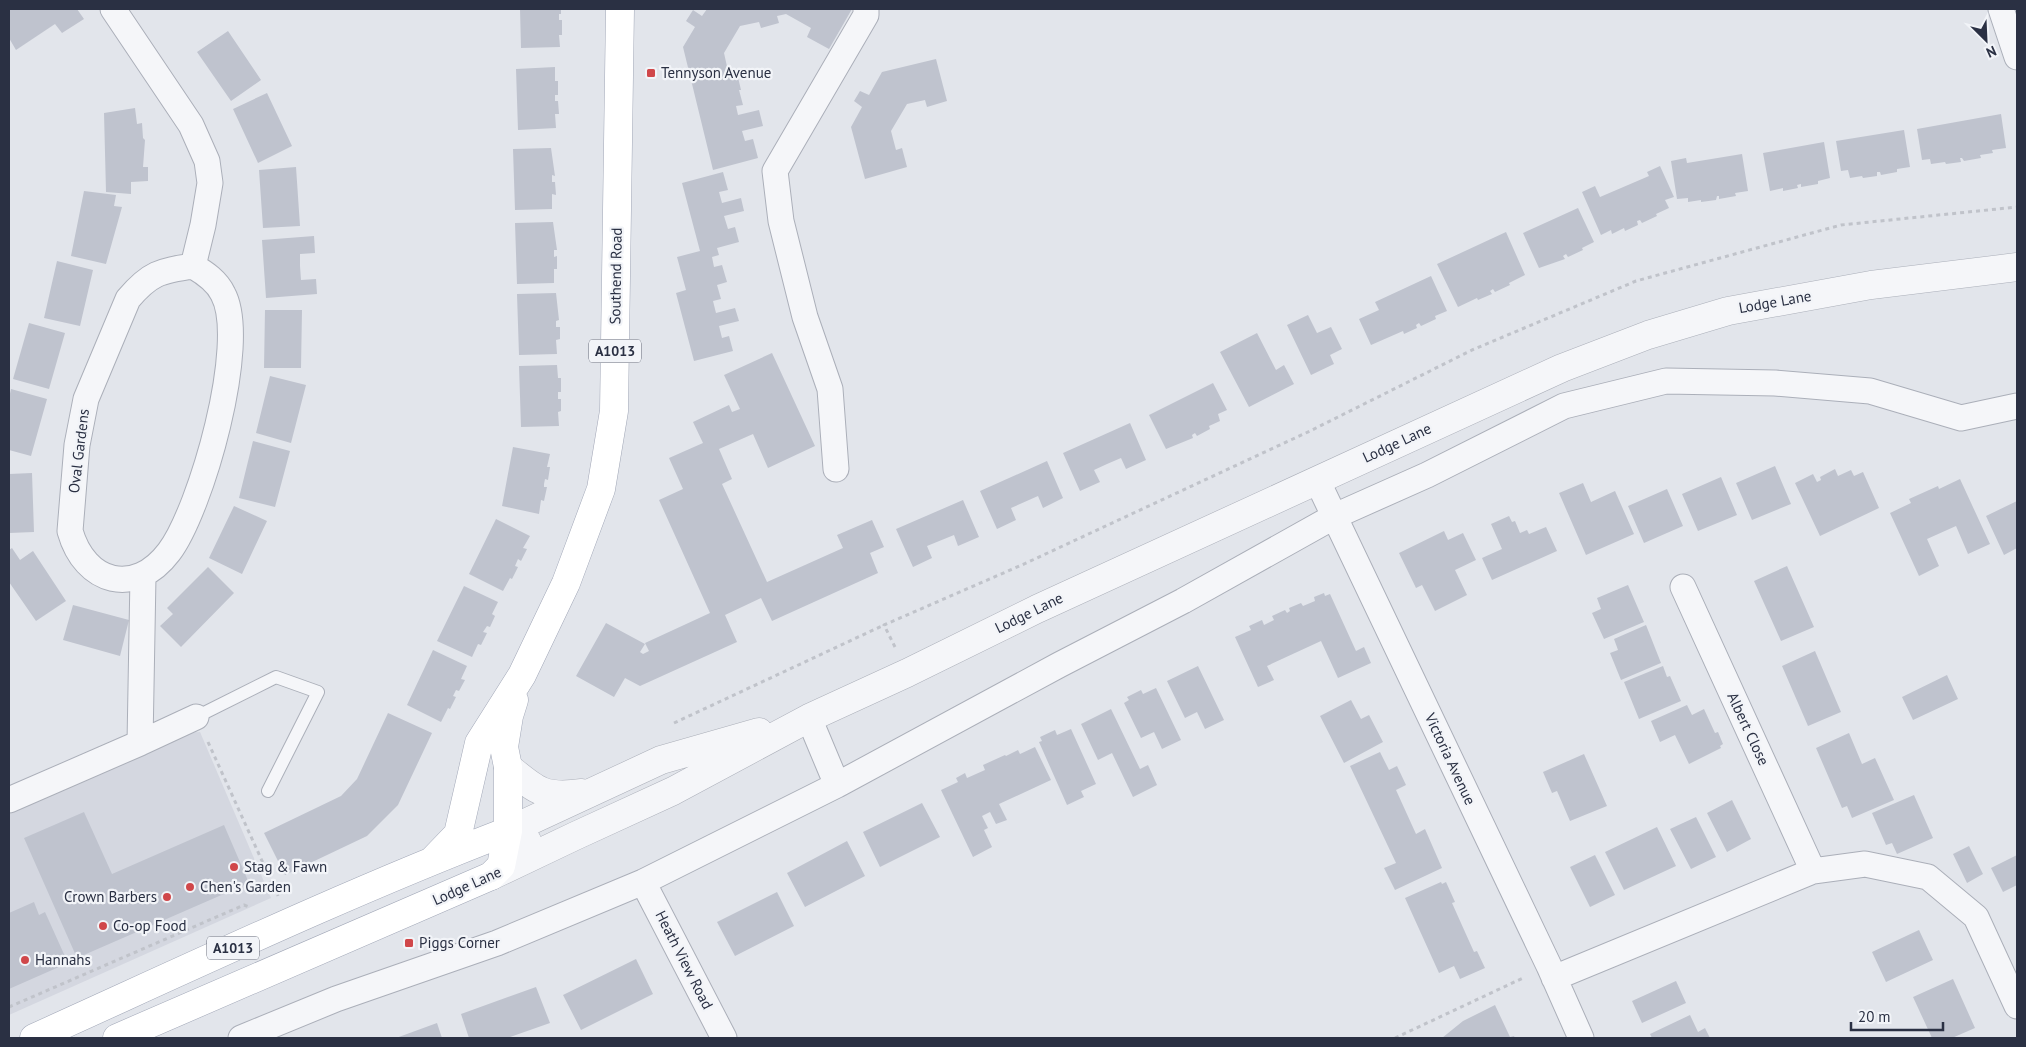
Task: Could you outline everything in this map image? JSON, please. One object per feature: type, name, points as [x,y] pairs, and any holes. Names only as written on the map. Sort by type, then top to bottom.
[{"type":"main road","name":"Southend Road","points":[[433,860],[458,834],[479,743],[522,675],[566,583],[601,489],[614,410],[620,9]]},
{"type":"main road","name":"Southend Road","points":[[491,876],[501,866],[508,831],[508,767],[504,747],[509,716],[522,675]]},
{"type":"main road","points":[[467,800],[484,824],[508,831]]},
{"type":"main road","name":"Lodge Lane","points":[[34,1038],[296,919],[433,860],[508,831]]},
{"type":"main road","name":"Lodge Lane","points":[[117,1038],[491,876]]},
{"type":"street","points":[[113,9],[191,125],[207,161],[210,183],[203,226],[193,266],[210,276],[224,294],[230,333],[228,379],[208,466],[187,519],[170,552],[158,565],[143,576],[140,743]]},
{"type":"street","points":[[836,469],[830,389],[805,317],[781,221],[775,170],[866,15],[866,9]]},
{"type":"street","points":[[2000,9],[2017,57]]},
{"type":"street","name":"Oval Gardens","points":[[143,576],[121,578],[98,574],[88,565],[74,543],[70,531],[77,445],[86,399],[128,299],[152,275],[170,269],[193,266]]},
{"type":"street","name":"Lodge Lane","points":[[491,876],[673,791],[809,718],[908,673],[1037,609],[1562,368],[1648,335],[1738,309],[1871,285],[2017,267]]},
{"type":"street","points":[[241,1038],[336,999],[497,943],[643,882],[838,785],[1059,665],[1182,601],[1335,516],[1427,475],[1564,406],[1666,381],[1775,383],[1870,392],[1961,418],[2017,406]]},
{"type":"street","name":"Victoria Avenue","points":[[1317,480],[1581,1038]]},
{"type":"street","name":"Albert Close","points":[[1684,587],[1813,871]]},
{"type":"street","points":[[9,800],[196,717]]},
{"type":"street","points":[[809,718],[838,785]]},
{"type":"street","name":"Lodge Lane","points":[[508,831],[661,760],[809,718]]},
{"type":"street","name":"Lodge Lane","points":[[508,767],[537,790],[564,795],[592,792]]},
{"type":"street","points":[[508,831],[523,841],[545,841],[574,836]]},
{"type":"street","points":[[1551,972],[1813,871],[1865,864],[1928,877],[1976,917],[2017,1006]]},
{"type":"street","name":"Heath View Road","points":[[643,882],[724,1038]]},
{"type":"lane","points":[[196,717],[276,677],[318,692],[268,791]]},
{"type":"path","points":[[672,724],[884,625]]},
{"type":"path","points":[[196,717],[282,904]]},
{"type":"path","points":[[1395,1038],[1551,972]]},
{"type":"shaded area","points":[[200,732],[271,898],[9,1015],[9,793],[142,735]]},
{"type":"building","points":[[9,9],[77,9],[84,19],[62,33],[55,24],[16,50],[9,38]]},
{"type":"building","points":[[520,9],[561,9],[561,14],[559,14],[559,20],[562,20],[562,35],[559,35],[560,47],[521,48]]},
{"type":"building","points":[[707,9],[852,9],[829,49],[807,37],[811,28],[786,14],[777,16],[779,23],[761,28],[759,22],[740,26],[724,53],[728,71],[736,69],[741,90],[739,90],[743,105],[736,106],[738,115],[759,110],[763,126],[742,131],[745,141],[753,139],[758,158],[713,170],[683,47],[695,27],[686,21],[693,10],[702,16]]},
{"type":"building","points":[[228,31],[261,80],[231,101],[197,52]]},
{"type":"building","points":[[936,59],[947,101],[927,107],[925,100],[907,104],[891,131],[896,150],[902,148],[907,167],[865,179],[851,127],[862,107],[854,101],[860,91],[869,95],[882,72]]},
{"type":"building","points":[[555,67],[558,95],[555,95],[555,101],[558,101],[559,114],[555,114],[556,128],[518,130],[516,69]]},
{"type":"building","points":[[267,93],[292,146],[258,163],[233,109]]},
{"type":"building","points":[[135,108],[137,124],[142,123],[143,138],[145,140],[143,167],[148,167],[148,181],[131,182],[131,194],[106,192],[104,113]]},
{"type":"building","points":[[2001,114],[2006,148],[1992,150],[1993,153],[1980,155],[1981,158],[1964,161],[1960,158],[1961,162],[1931,164],[1930,159],[1922,160],[1917,129]]},
{"type":"building","points":[[1904,130],[1910,167],[1897,169],[1897,172],[1881,175],[1880,172],[1877,172],[1877,176],[1863,178],[1862,176],[1850,178],[1848,170],[1841,171],[1836,141]]},
{"type":"building","points":[[1824,142],[1830,178],[1818,181],[1818,184],[1801,187],[1801,184],[1797,185],[1798,188],[1783,191],[1783,188],[1770,191],[1763,153]]},
{"type":"building","points":[[551,148],[555,176],[552,175],[552,182],[555,182],[556,195],[552,194],[552,209],[515,210],[513,149]]},
{"type":"building","points":[[1742,154],[1748,191],[1735,193],[1736,196],[1719,199],[1719,196],[1717,196],[1716,200],[1701,202],[1701,200],[1688,202],[1688,198],[1677,199],[1671,161],[1686,158],[1687,163]]},
{"type":"building","points":[[1660,166],[1674,197],[1665,200],[1669,208],[1642,223],[1640,220],[1637,221],[1638,225],[1625,231],[1624,228],[1612,234],[1611,230],[1601,235],[1582,192],[1595,186],[1600,197],[1649,176],[1647,172]]},
{"type":"building","points":[[296,167],[300,226],[263,228],[259,170]]},
{"type":"building","points":[[723,172],[728,190],[719,192],[722,203],[741,198],[744,211],[724,216],[728,229],[735,227],[739,242],[717,248],[719,255],[712,257],[714,267],[722,265],[727,282],[717,285],[721,299],[713,301],[716,313],[735,308],[739,321],[719,326],[722,338],[729,336],[733,351],[694,361],[676,293],[686,290],[677,257],[700,251],[682,183]]},
{"type":"building","points":[[84,191],[116,195],[114,206],[122,207],[106,264],[71,256]]},
{"type":"building","points":[[1578,208],[1594,242],[1568,257],[1566,254],[1563,256],[1565,259],[1539,268],[1523,233]]},
{"type":"building","points":[[553,222],[557,250],[554,250],[554,257],[557,256],[557,269],[554,269],[554,283],[517,284],[515,223]]},
{"type":"building","points":[[1506,232],[1525,275],[1495,292],[1493,289],[1490,291],[1492,294],[1478,300],[1477,298],[1458,307],[1437,264]]},
{"type":"building","points":[[314,236],[315,253],[300,254],[300,266],[301,280],[316,279],[317,294],[266,298],[262,240]]},
{"type":"building","points":[[57,261],[93,270],[80,326],[44,318]]},
{"type":"building","points":[[1431,276],[1447,311],[1435,316],[1436,319],[1421,326],[1419,323],[1416,325],[1417,328],[1404,334],[1403,331],[1371,345],[1359,319],[1379,310],[1375,302]]},
{"type":"building","points":[[556,293],[559,320],[556,321],[556,327],[560,327],[560,339],[556,340],[557,354],[519,355],[517,294]]},
{"type":"building","points":[[265,310],[302,310],[301,368],[264,368]]},
{"type":"building","points":[[1308,315],[1317,333],[1331,327],[1342,349],[1330,355],[1334,364],[1311,375],[1287,325]]},
{"type":"building","points":[[29,323],[65,333],[49,389],[13,379]]},
{"type":"building","points":[[1257,333],[1276,370],[1284,365],[1294,384],[1249,407],[1220,352]]},
{"type":"building","points":[[772,353],[815,446],[768,468],[753,434],[719,449],[732,479],[722,484],[767,582],[843,548],[837,535],[872,520],[884,547],[870,553],[878,573],[772,621],[761,598],[725,615],[737,642],[640,686],[625,678],[614,697],[576,676],[606,623],[645,644],[640,652],[643,654],[649,651],[645,643],[710,613],[659,500],[683,489],[669,458],[703,443],[693,422],[729,405],[732,412],[740,409],[724,375]]},
{"type":"building","points":[[557,365],[558,378],[561,378],[561,392],[558,392],[558,399],[561,399],[561,411],[558,412],[559,426],[521,427],[519,366]]},
{"type":"building","points":[[270,376],[306,385],[291,443],[256,433]]},
{"type":"building","points":[[1213,383],[1227,410],[1218,414],[1220,421],[1209,426],[1210,429],[1197,436],[1195,433],[1192,435],[1193,438],[1166,449],[1149,415]]},
{"type":"building","points":[[11,389],[47,399],[31,456],[9,450],[9,398]]},
{"type":"building","points":[[1130,423],[1146,460],[1126,469],[1121,458],[1094,470],[1100,482],[1080,491],[1063,453]]},
{"type":"building","points":[[253,441],[290,451],[275,507],[239,498]]},
{"type":"building","points":[[513,447],[550,454],[547,467],[550,467],[548,480],[545,479],[544,484],[544,487],[547,487],[544,501],[541,500],[539,514],[502,506]]},
{"type":"building","points":[[1047,461],[1063,498],[1043,508],[1038,496],[1011,508],[1016,520],[997,529],[980,491]]},
{"type":"building","points":[[1775,466],[1791,504],[1752,520],[1736,483]]},
{"type":"building","points":[[1835,469],[1838,476],[1851,470],[1854,476],[1863,472],[1879,508],[1820,536],[1795,483],[1813,474],[1817,482],[1821,480],[1820,477]]},
{"type":"building","points":[[32,473],[34,532],[9,533],[9,474]]},
{"type":"building","points":[[1721,477],[1737,515],[1698,531],[1682,494]]},
{"type":"building","points":[[1960,479],[1990,544],[1968,554],[1956,526],[1927,539],[1939,566],[1919,576],[1890,513],[1911,503],[1909,499],[1938,486],[1939,489]]},
{"type":"building","points":[[1583,483],[1591,502],[1615,491],[1634,534],[1586,555],[1559,493]]},
{"type":"building","points":[[1667,489],[1683,526],[1644,543],[1628,506]]},
{"type":"building","points":[[963,500],[979,537],[958,546],[954,535],[927,546],[932,558],[913,567],[896,529]]},
{"type":"building","points":[[2017,501],[2017,548],[2004,555],[1986,516]]},
{"type":"building","points":[[234,506],[267,521],[242,574],[209,558]]},
{"type":"building","points":[[1509,516],[1512,522],[1515,521],[1520,533],[1527,530],[1529,534],[1546,527],[1557,551],[1492,580],[1482,558],[1502,549],[1491,524]]},
{"type":"building","points":[[496,519],[530,536],[523,548],[527,549],[521,561],[518,559],[515,566],[518,567],[503,591],[469,574]]},
{"type":"building","points":[[1444,531],[1448,540],[1463,533],[1476,560],[1455,570],[1467,595],[1435,611],[1422,585],[1416,588],[1399,553]]},
{"type":"building","points":[[12,548],[20,560],[33,551],[66,601],[36,621],[9,582],[9,550]]},
{"type":"building","points":[[1787,566],[1814,627],[1781,641],[1754,581]]},
{"type":"building","points":[[208,567],[234,593],[181,647],[160,626],[173,614],[167,608]]},
{"type":"building","points":[[1628,585],[1644,622],[1604,639],[1592,613],[1601,609],[1597,598]]},
{"type":"building","points":[[464,586],[498,602],[492,614],[495,616],[490,627],[487,626],[483,632],[487,633],[481,645],[478,644],[472,657],[437,641]]},
{"type":"building","points":[[1324,593],[1325,596],[1330,594],[1356,651],[1364,647],[1371,663],[1338,678],[1321,641],[1267,666],[1274,680],[1258,687],[1235,637],[1251,630],[1249,626],[1262,620],[1264,625],[1274,620],[1272,616],[1285,610],[1287,613],[1290,611],[1289,608],[1301,603],[1303,606],[1315,601],[1314,597]]},
{"type":"building","points":[[73,605],[129,620],[120,656],[63,640]]},
{"type":"building","points":[[1646,625],[1661,663],[1621,680],[1610,653],[1618,650],[1614,639]]},
{"type":"building","points":[[433,650],[467,666],[461,679],[465,680],[459,691],[456,690],[453,696],[456,697],[441,722],[407,705]]},
{"type":"building","points":[[1815,651],[1841,712],[1808,726],[1782,666]]},
{"type":"building","points":[[1198,666],[1224,720],[1205,729],[1197,712],[1185,718],[1167,681]]},
{"type":"building","points":[[1663,666],[1667,677],[1670,676],[1681,701],[1639,719],[1624,682]]},
{"type":"building","points":[[1947,675],[1958,699],[1913,720],[1902,697]]},
{"type":"building","points":[[1156,688],[1181,740],[1162,749],[1154,732],[1141,738],[1124,703],[1129,700],[1127,697],[1141,690],[1143,694]]},
{"type":"building","points":[[1351,700],[1361,719],[1369,715],[1383,742],[1344,763],[1320,716]]},
{"type":"building","points":[[1687,705],[1692,715],[1704,709],[1715,733],[1718,732],[1723,744],[1720,746],[1721,748],[1689,764],[1675,735],[1660,742],[1651,721]]},
{"type":"building","points":[[1111,709],[1140,769],[1148,765],[1157,785],[1133,797],[1112,753],[1098,760],[1081,724]]},
{"type":"building","points":[[388,713],[432,733],[398,805],[367,836],[285,875],[264,833],[341,796],[357,779]]},
{"type":"building","points":[[1071,729],[1096,784],[1081,791],[1084,797],[1067,805],[1039,742],[1042,741],[1040,737],[1055,730],[1057,735]]},
{"type":"building","points":[[1849,733],[1862,764],[1875,758],[1894,800],[1852,818],[1847,806],[1842,808],[1816,748]]},
{"type":"building","points":[[1035,747],[1051,780],[999,804],[1007,820],[996,824],[990,812],[982,816],[988,828],[984,830],[992,847],[973,857],[941,790],[958,782],[956,778],[965,773],[967,778],[985,770],[983,765],[1018,750],[1020,754]]},
{"type":"building","points":[[1380,752],[1389,770],[1397,766],[1406,785],[1396,790],[1416,834],[1425,829],[1442,868],[1395,890],[1384,868],[1396,863],[1350,766]]},
{"type":"building","points":[[1584,754],[1607,806],[1570,821],[1557,791],[1552,793],[1543,772]]},
{"type":"building","points":[[1914,795],[1933,838],[1897,854],[1892,843],[1886,845],[1872,813]]},
{"type":"building","points":[[1732,800],[1751,839],[1727,852],[1707,813]]},
{"type":"building","points":[[922,803],[940,837],[880,867],[863,832]]},
{"type":"building","points":[[84,812],[112,874],[224,825],[249,883],[77,958],[24,838]]},
{"type":"building","points":[[1696,817],[1716,857],[1691,869],[1670,829]]},
{"type":"building","points":[[1657,827],[1676,866],[1624,890],[1605,852]]},
{"type":"building","points":[[847,841],[865,876],[805,907],[787,873]]},
{"type":"building","points":[[1969,846],[1983,874],[1967,883],[1953,854]]},
{"type":"building","points":[[1595,855],[1615,895],[1590,907],[1570,867]]},
{"type":"building","points":[[2017,855],[2017,885],[2003,892],[1991,868]]},
{"type":"building","points":[[1441,882],[1442,884],[1446,882],[1455,902],[1452,903],[1474,952],[1477,951],[1485,968],[1460,979],[1454,966],[1439,973],[1405,898]]},
{"type":"building","points":[[777,892],[794,926],[735,956],[717,922]]},
{"type":"building","points":[[34,902],[39,915],[45,912],[68,963],[9,989],[9,913]]},
{"type":"building","points":[[1919,930],[1933,960],[1886,982],[1872,952]]},
{"type":"building","points":[[636,959],[653,994],[581,1030],[563,995]]},
{"type":"building","points":[[1953,979],[1975,1028],[1952,1038],[1932,1038],[1913,997]]},
{"type":"building","points":[[1676,981],[1686,1003],[1642,1023],[1632,1001]]},
{"type":"building","points":[[536,987],[550,1023],[507,1038],[469,1038],[461,1014]]},
{"type":"building","points":[[1495,1005],[1510,1037],[1514,1036],[1515,1038],[1442,1038],[1463,1021]]},
{"type":"building","points":[[1690,1015],[1698,1032],[1705,1028],[1710,1038],[1652,1038],[1650,1034]]},
{"type":"building","points":[[437,1023],[442,1038],[396,1038]]},
{"type":"place","name":"Tennyson Avenue","points":[[651,73]]},
{"type":"place","name":"Stag & Fawn","points":[[234,867]]},
{"type":"place","name":"Chen's Garden","points":[[190,887]]},
{"type":"place","name":"Crown Barbers","points":[[167,897]]},
{"type":"place","name":"Co-op Food","points":[[103,926]]},
{"type":"place","name":"Piggs Corner","points":[[409,943]]},
{"type":"place","name":"Hannahs","points":[[25,960]]}]
